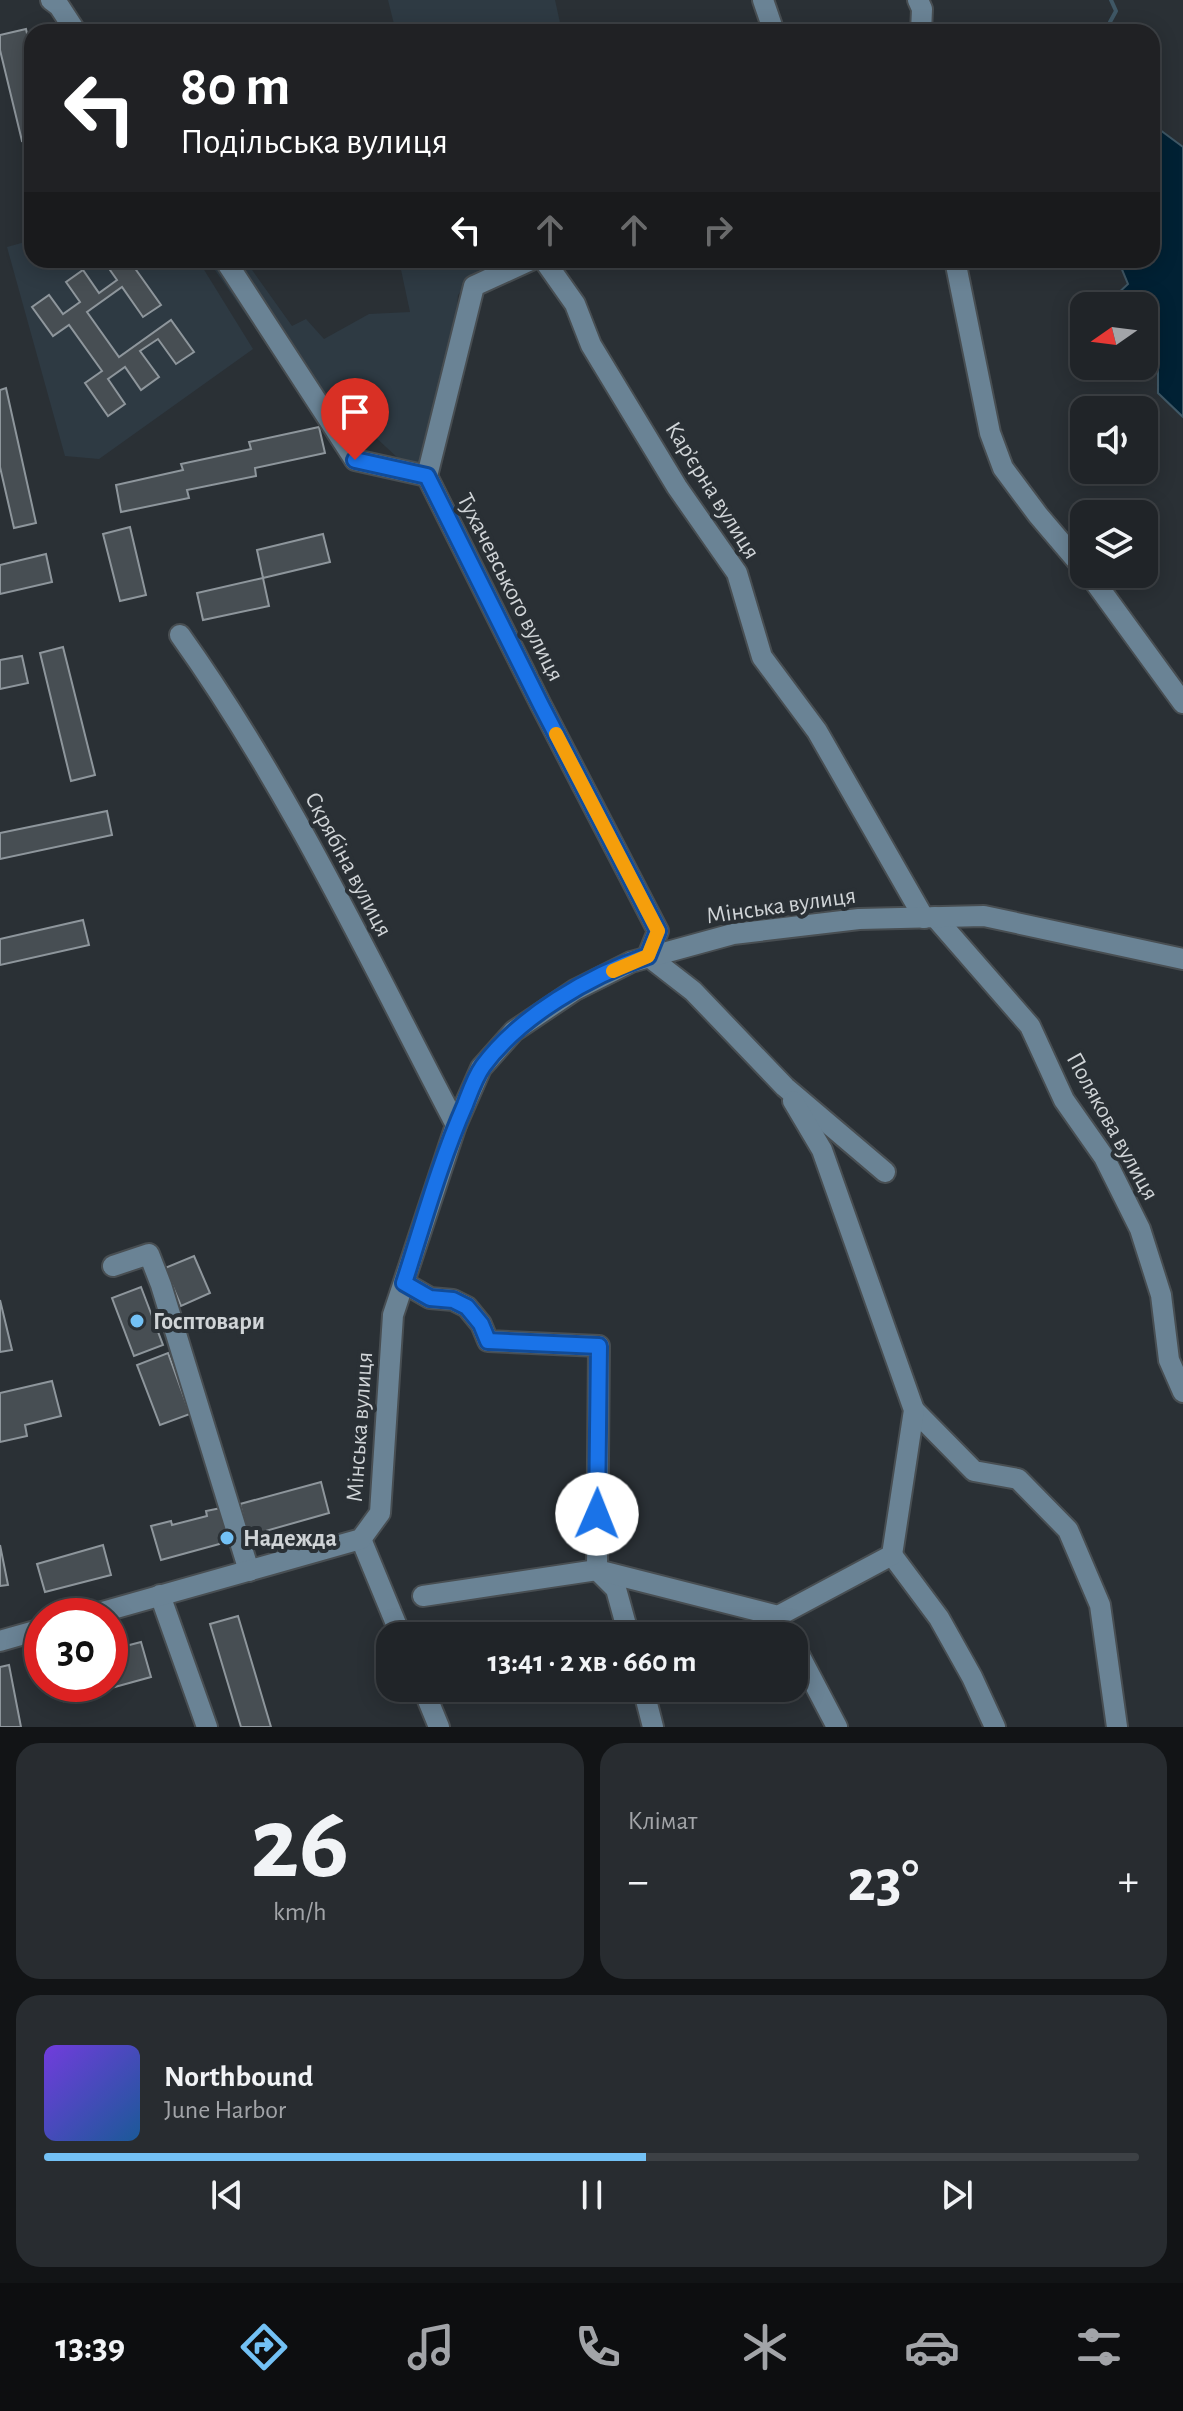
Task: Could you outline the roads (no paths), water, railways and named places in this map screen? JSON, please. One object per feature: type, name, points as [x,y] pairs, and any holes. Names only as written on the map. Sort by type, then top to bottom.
[{"type":"street","points":[[51,0],[71,24]]},
{"type":"street","points":[[763,0],[771,24]]},
{"type":"street","points":[[918,0],[922,9],[921,24]]},
{"type":"street","name":"Тухачевського вулиця","points":[[230,268],[355,460],[427,476],[658,931],[648,956]]},
{"type":"street","points":[[427,476],[474,286],[513,268]]},
{"type":"street","name":"Кар’єрна вулиця","points":[[550,268],[575,304],[591,345],[677,487],[737,573],[762,657],[817,731],[929,918]]},
{"type":"street","points":[[957,268],[990,433],[1003,468],[1070,553]]},
{"type":"street","points":[[1099,588],[1183,703]]},
{"type":"street","name":"Скрябіна вулиця","points":[[180,635],[228,702],[289,805],[456,1125]]},
{"type":"street","name":"Мінська вулиця","points":[[361,1539],[380,1513],[393,1315],[456,1125],[481,1068],[514,1031],[575,990],[648,956],[733,934],[859,919],[984,916],[1183,959]]},
{"type":"street","name":"Полякова вулиця","points":[[929,918],[1030,1026],[1064,1100],[1104,1157],[1140,1229],[1161,1295],[1169,1360],[1183,1392]]},
{"type":"street","points":[[648,956],[693,991],[785,1087],[885,1172]]},
{"type":"street","points":[[785,1087],[822,1150],[914,1410],[974,1471],[1018,1479],[1068,1530],[1100,1605],[1117,1727]]},
{"type":"street","points":[[113,1266],[149,1254],[249,1571]]},
{"type":"street","points":[[404,1283],[430,1298],[453,1300],[467,1307],[481,1324],[488,1341],[599,1346],[597,1570],[616,1589],[625,1622]]},
{"type":"street","points":[[914,1410],[892,1555],[939,1618],[995,1727]]},
{"type":"street","points":[[128,1604],[361,1539],[395,1622]]},
{"type":"street","points":[[423,1596],[597,1570],[778,1616],[892,1555]]},
{"type":"street","points":[[160,1595],[207,1727]]},
{"type":"street","points":[[778,1616],[781,1622]]},
{"type":"street","points":[[0,1641],[24,1634]]},
{"type":"street","points":[[808,1672],[837,1727]]},
{"type":"street","points":[[429,1702],[439,1727]]},
{"type":"street","points":[[647,1702],[653,1727]]},
{"type":"water","points":[[1160,130],[1183,147],[1183,417],[1158,393],[1158,292],[1119,292],[1128,284],[1121,268],[1160,268]]},
{"type":"waterway","points":[[1111,0],[1116,11],[1111,24]]},
{"type":"place","name":"Госптовари","points":[[137,1321]]},
{"type":"place","name":"Надежда","points":[[227,1538]]}]
